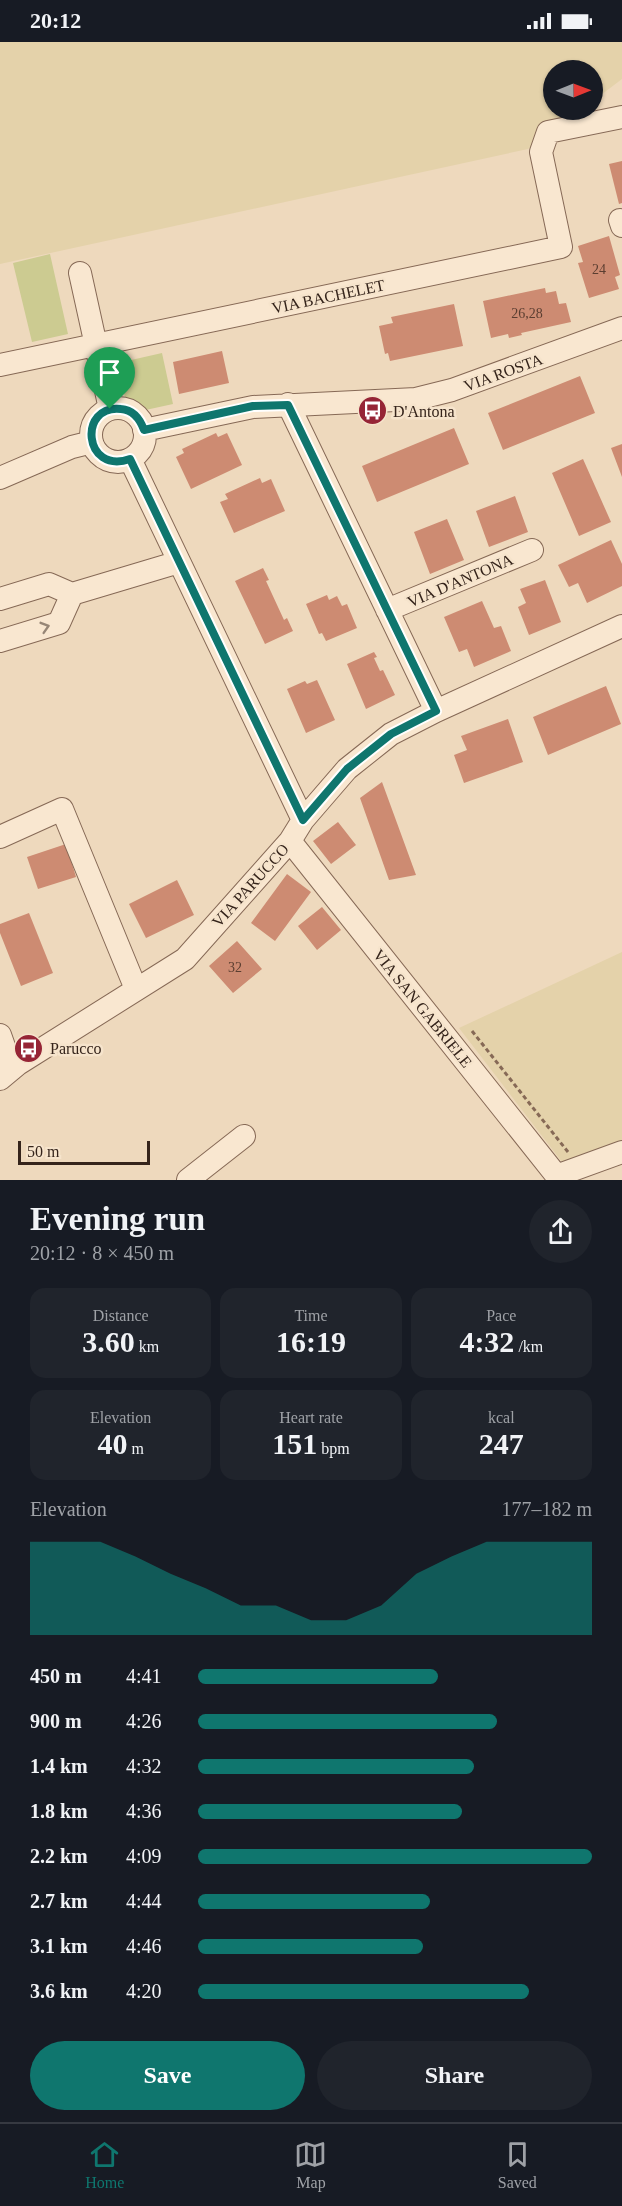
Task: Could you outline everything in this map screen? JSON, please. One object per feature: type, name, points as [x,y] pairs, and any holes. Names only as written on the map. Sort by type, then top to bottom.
[{"type":"street","name":"VIA BACHELET","points":[[0,365],[561,247],[541,152],[548,132],[622,117]]},
{"type":"street","points":[[80,273],[110,409]]},
{"type":"street","name":"VIA ROSTA","points":[[144,430],[253,406],[416,399],[452,390],[618,336]]},
{"type":"street","name":"VIA D'ANTONA","points":[[288,405],[436,711]]},
{"type":"street","points":[[118,408],[132,412],[144,430],[140,450],[130,459],[122,462],[107,460],[100,456],[92,442],[92,426],[103,412],[110,409],[118,408]]},
{"type":"street","points":[[0,478],[72,447],[92,442]]},
{"type":"street","points":[[130,459],[303,820]]},
{"type":"street","name":"VIA D'ANTONA","points":[[387,610],[532,550]]},
{"type":"street","points":[[0,598],[49,584],[72,594],[179,562]]},
{"type":"street","points":[[0,641],[59,623],[72,594]]},
{"type":"street","name":"VIA PARUCCO","points":[[6,1074],[185,958],[290,841],[303,820],[347,769],[391,734],[622,626]]},
{"type":"street","points":[[0,837],[62,809],[136,989]]},
{"type":"street","name":"VIA SAN GABRIELE","points":[[290,841],[558,1178],[580,1167],[622,1152]]},
{"type":"street","points":[[0,1035],[6,1074]]},
{"type":"street","points":[[188,1180],[244,1136]]},
{"type":"path","points":[[472,1031],[580,1167]]},
{"type":"shaded area","points":[[0,42],[622,42],[622,79],[603,93],[603,60],[543,60],[543,120],[568,120],[528,149],[0,264]]},
{"type":"shaded area","points":[[50,254],[68,334],[32,342],[13,263]]},
{"type":"shaded area","points":[[162,353],[173,404],[141,411],[134,405],[126,403],[118,363]]},
{"type":"shaded area","points":[[622,952],[622,1140],[562,1162],[459,1028]]},
{"type":"building","points":[[622,161],[622,203],[619,204],[609,164]]},
{"type":"building","points":[[609,236],[620,275],[615,277],[619,289],[589,298],[578,263],[583,262],[578,246]]},
{"type":"building","points":[[545,288],[546,293],[556,291],[559,304],[566,303],[571,322],[521,333],[522,335],[509,338],[508,334],[491,338],[483,301]]},
{"type":"building","points":[[454,304],[463,346],[390,361],[388,353],[385,354],[379,326],[393,323],[391,317]]},
{"type":"building","points":[[222,351],[229,383],[179,394],[173,362]]},
{"type":"building","points":[[580,376],[595,413],[503,450],[488,413]]},
{"type":"building","points":[[454,428],[469,464],[377,502],[362,466]]},
{"type":"building","points":[[216,433],[218,437],[227,433],[242,465],[191,489],[176,457],[184,453],[182,449]]},
{"type":"building","points":[[622,444],[622,477],[611,448]]},
{"type":"building","points":[[583,459],[611,522],[579,536],[552,473]]},
{"type":"building","points":[[260,478],[262,483],[271,479],[285,511],[234,533],[220,502],[228,499],[225,494]]},
{"type":"building","points":[[515,496],[528,532],[489,547],[476,511]]},
{"type":"building","points":[[447,519],[464,560],[430,574],[414,532]]},
{"type":"building","points":[[611,540],[622,564],[622,586],[587,603],[578,583],[569,587],[558,565]]},
{"type":"building","points":[[263,568],[269,580],[266,581],[284,620],[287,618],[293,631],[265,644],[235,581]]},
{"type":"building","points":[[545,580],[561,622],[529,635],[518,607],[526,603],[520,589]]},
{"type":"building","points":[[327,595],[329,600],[337,596],[342,606],[347,604],[357,628],[326,641],[322,633],[319,634],[306,604]]},
{"type":"building","points":[[482,601],[494,628],[501,626],[511,651],[474,667],[467,649],[459,652],[444,617]]},
{"type":"building","points":[[374,652],[377,657],[374,658],[380,671],[383,670],[395,695],[366,709],[347,664]]},
{"type":"building","points":[[317,680],[335,720],[306,733],[287,689],[305,681],[307,684]]},
{"type":"building","points":[[606,686],[621,724],[548,755],[533,717]]},
{"type":"building","points":[[508,719],[523,762],[464,783],[454,755],[467,750],[461,736]]},
{"type":"building","points":[[382,782],[416,875],[389,880],[360,798]]},
{"type":"building","points":[[338,822],[356,845],[331,864],[313,841]]},
{"type":"building","points":[[66,844],[76,877],[38,889],[27,857]]},
{"type":"building","points":[[287,874],[311,892],[275,941],[251,923]]},
{"type":"building","points":[[177,880],[194,915],[146,938],[129,904]]},
{"type":"building","points":[[322,907],[341,930],[317,950],[298,926]]},
{"type":"building","points":[[29,913],[53,973],[21,986],[0,933],[0,924]]},
{"type":"building","points":[[237,941],[262,969],[233,993],[209,966]]},
{"type":"place","name":"D'Antona","points":[[372,411]]},
{"type":"place","name":"Parucco","points":[[29,1048]]},
{"type":"route","points":[[288,405],[436,711],[391,734],[347,769],[303,820],[130,459],[122,462],[107,460],[95,449],[92,442],[92,426],[103,412],[110,409],[118,408],[132,412],[144,430],[253,406],[288,405]]}]
